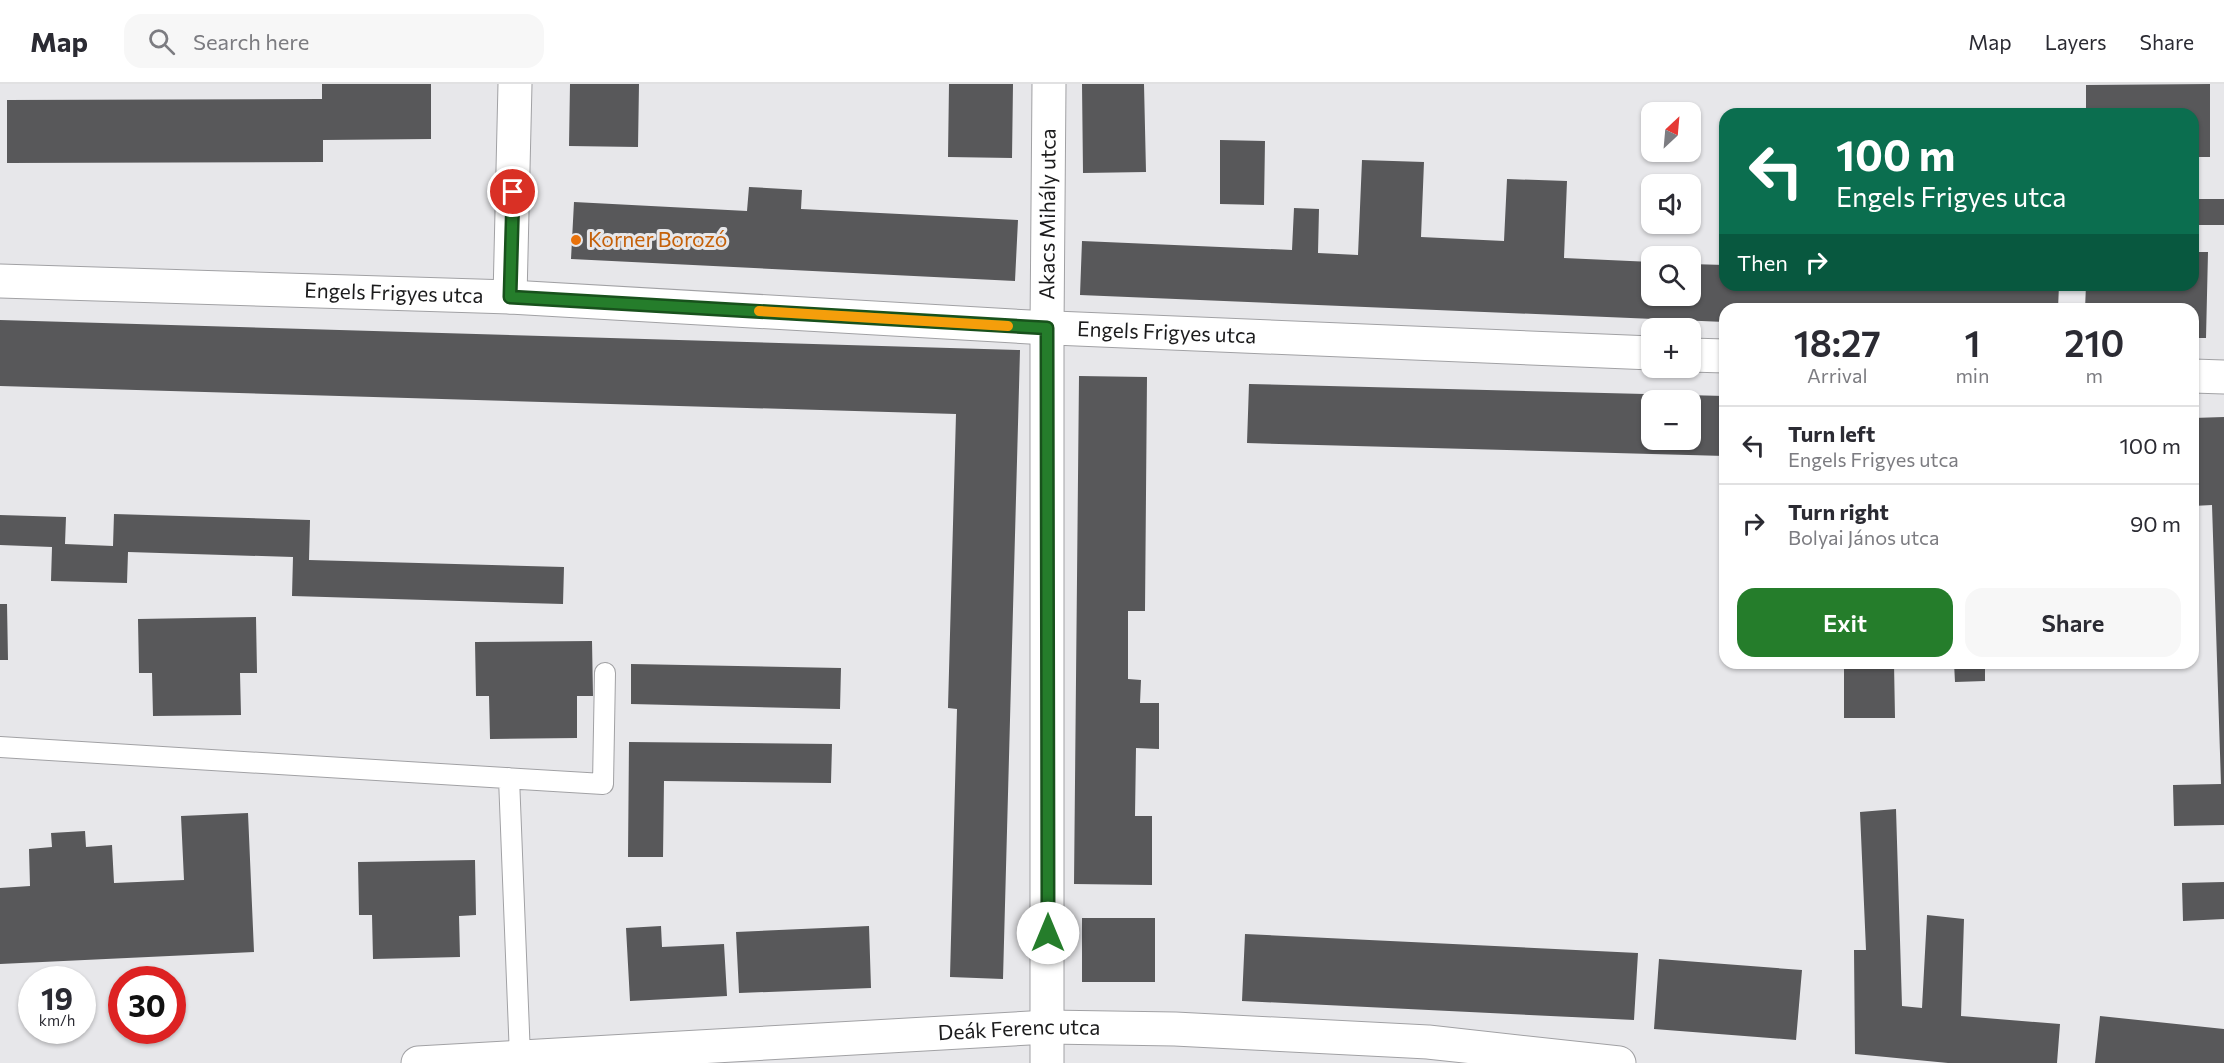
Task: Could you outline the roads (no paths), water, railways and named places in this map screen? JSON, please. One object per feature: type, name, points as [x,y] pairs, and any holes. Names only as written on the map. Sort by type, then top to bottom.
[{"type":"street","points":[[510,297],[515,84]]},
{"type":"street","name":"Akacs Mihály utca","points":[[1047,1063],[1049,84]]},
{"type":"street","name":"Engels Frigyes utca","points":[[0,281],[510,297],[1047,328],[1641,353]]},
{"type":"street","points":[[1701,355],[1719,356]]},
{"type":"street","points":[[2199,376],[2224,377]]},
{"type":"street","name":"Deák Ferenc utca","points":[[418,1063],[1048,1028],[1176,1029],[1428,1042],[1619,1063]]},
{"type":"lane","points":[[0,747],[603,784],[605,673]]},
{"type":"lane","points":[[509,778],[520,1057]]},
{"type":"place","name":"Korner Borozó","points":[[576,240]]}]
